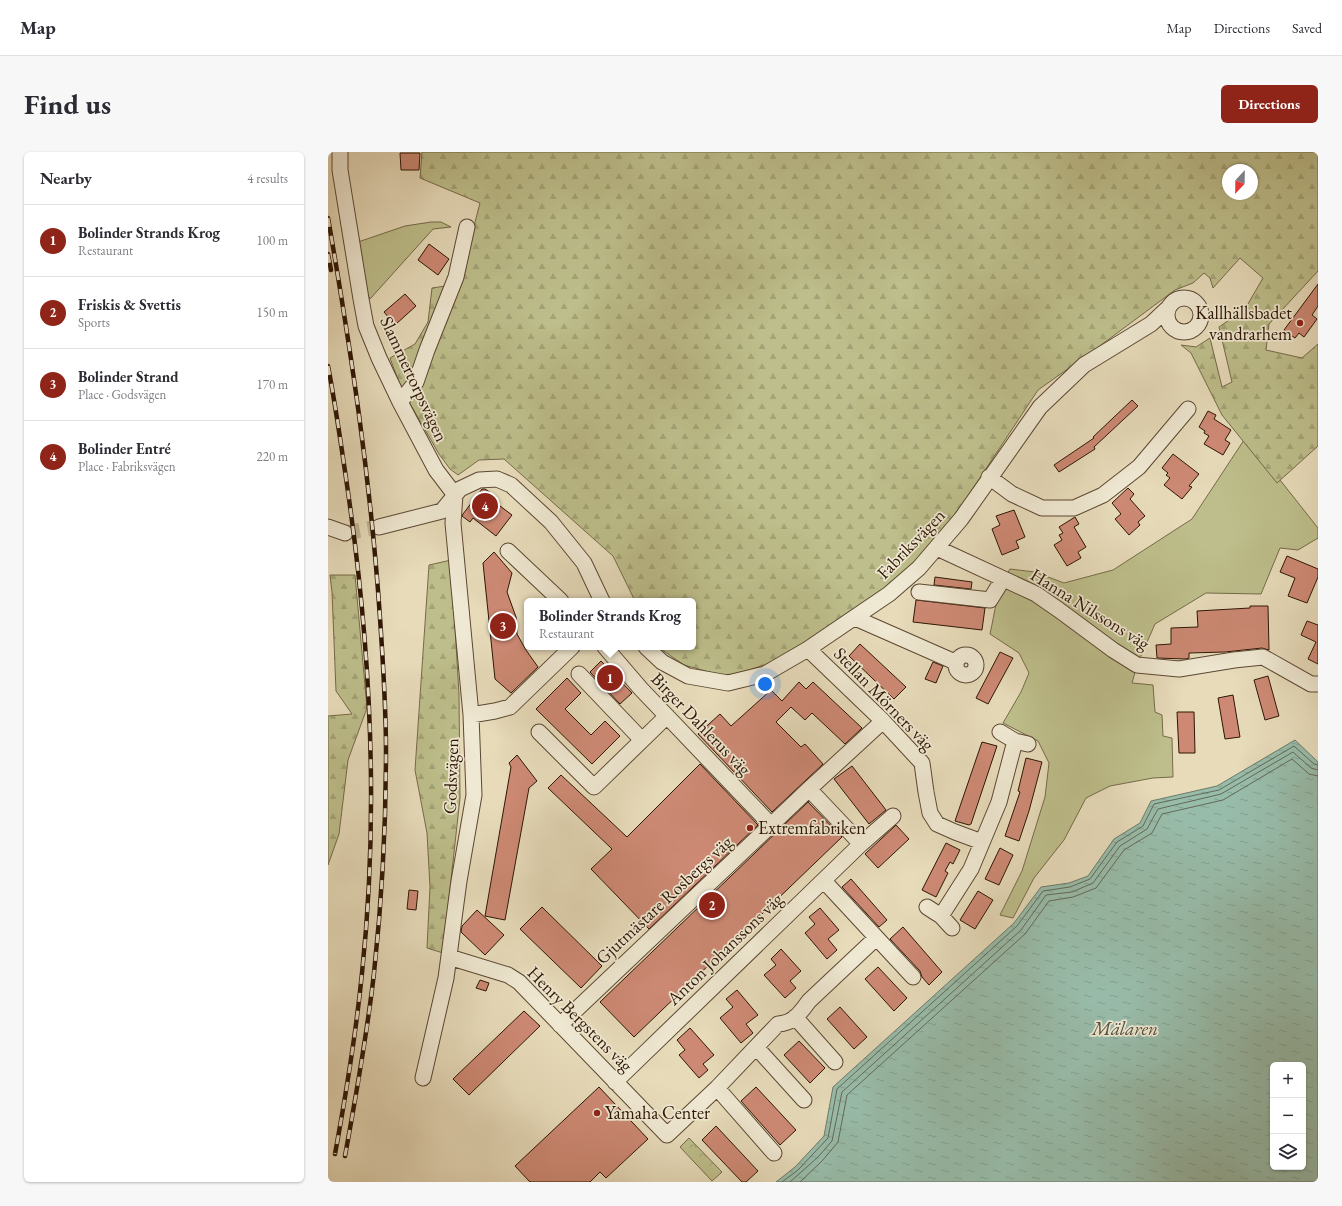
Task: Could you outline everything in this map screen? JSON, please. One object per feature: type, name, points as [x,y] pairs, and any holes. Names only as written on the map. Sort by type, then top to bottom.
[{"type":"street","name":"Slammertorpsvägen","points":[[340,152],[340,170],[366,326],[379,358],[400,402],[436,470],[455,495]]},
{"type":"street","points":[[400,402],[416,382],[456,277],[467,227]]},
{"type":"street","name":"Fabriksvägen","points":[[649,650],[662,662],[688,676],[728,683],[765,674],[808,649],[889,594],[919,568],[961,519],[1040,407],[1084,365],[1151,324],[1174,301],[1183,298],[1194,300],[1202,313],[1197,327],[1186,333],[1151,324]]},
{"type":"street","points":[[1167,309],[1167,321],[1173,329]]},
{"type":"street","points":[[990,477],[1012,494],[1042,508],[1074,508],[1103,495],[1139,467],[1188,409]]},
{"type":"street","points":[[379,527],[442,511],[460,489],[479,480],[497,479],[510,485],[551,522],[584,563],[601,598]]},
{"type":"street","name":"Godsvägen","points":[[423,1078],[446,978],[459,881],[474,795],[471,715],[453,523],[455,495]]},
{"type":"street","points":[[328,527],[344,534]]},
{"type":"street","name":"Hanna Nilssons väg","points":[[937,548],[1036,594],[1137,666],[1179,669],[1263,657],[1311,684],[1318,684]]},
{"type":"street","points":[[508,550],[557,598]]},
{"type":"street","points":[[919,592],[990,600],[1003,579]]},
{"type":"street","points":[[855,618],[955,662]]},
{"type":"street","name":"Stellan Mörners väg","points":[[808,649],[883,721],[922,762],[930,813],[937,824],[982,842]]},
{"type":"street","points":[[471,715],[510,707],[569,650]]},
{"type":"street","name":"Birger Dahlerus väg","points":[[608,650],[641,689],[771,825]]},
{"type":"street","points":[[579,674],[642,740]]},
{"type":"street","points":[[539,732],[594,787],[667,716]]},
{"type":"street","name":"Gjutmästare Rosbergs väg","points":[[560,1025],[883,721]]},
{"type":"street","points":[[941,916],[971,869],[1022,743],[1000,732]]},
{"type":"street","points":[[810,789],[861,844]]},
{"type":"street","name":"Anton Johanssons väg","points":[[615,1082],[643,1056],[654,1042],[861,844],[893,816]]},
{"type":"street","points":[[824,880],[913,977]]},
{"type":"street","points":[[927,907],[941,916],[952,928]]},
{"type":"street","points":[[774,1153],[717,1088],[778,1024],[788,1023],[801,1013],[810,1001],[876,938]]},
{"type":"street","name":"Henry Bergstens väg","points":[[449,958],[508,975],[519,982],[667,1135],[717,1088]]},
{"type":"street","points":[[795,1017],[835,1062]]},
{"type":"street","points":[[756,1047],[804,1100]]},
{"type":"green space","points":[[422,152],[1318,152],[1318,271],[1269,324],[1266,350],[1302,358],[1318,344],[1318,446],[1277,483],[1222,415],[1191,353],[1181,345],[1196,347],[1210,338],[1222,387],[1232,382],[1219,327],[1245,309],[1263,278],[1240,258],[1213,288],[1210,278],[1204,273],[1193,283],[1175,290],[1038,390],[952,520],[886,594],[770,663],[728,677],[684,665],[662,650],[696,650],[696,598],[634,598],[613,556],[504,459],[479,460],[458,475],[450,469],[439,454],[401,388],[390,358],[415,344],[428,322],[432,288],[459,284],[480,203],[420,178]]},
{"type":"green space","points":[[441,222],[451,227],[433,229],[370,299],[360,279],[358,242],[405,226]]},
{"type":"green space","points":[[1246,437],[1318,528],[1318,538],[1298,550],[1280,548],[1261,594],[1206,593],[1155,624],[1137,665],[1132,683],[1153,685],[1155,712],[1162,715],[1163,736],[1172,738],[1173,777],[1153,778],[1110,786],[1086,798],[1064,840],[1034,878],[1013,918],[1000,915],[1022,871],[1045,797],[1049,763],[1038,741],[1003,723],[1021,692],[1029,673],[1019,653],[990,634],[997,600],[1006,576],[1010,569],[1035,572],[1064,583],[1113,570],[1192,519]]},
{"type":"green space","points":[[451,560],[459,694],[460,798],[443,953],[427,948],[430,887],[427,833],[415,770],[429,565]]},
{"type":"green space","points":[[330,575],[355,575],[367,708],[348,760],[339,834],[328,865],[328,716],[352,714],[336,691]]},
{"type":"green space","points":[[689,1138],[722,1172],[712,1181],[680,1147]]},
{"type":"water","name":"Mälaren","points":[[1295,740],[1318,762],[1318,1182],[776,1182],[795,1167],[824,1136],[833,1087],[1014,923],[1041,887],[1069,883],[1088,876],[1114,839],[1140,823],[1151,801],[1217,786]]},
{"type":"building","points":[[400,153],[420,153],[419,170],[401,170]]},
{"type":"building","points":[[429,244],[449,259],[438,275],[418,260]]},
{"type":"building","points":[[1318,284],[1318,306],[1312,315],[1317,319],[1304,337],[1299,333],[1295,338],[1284,330]]},
{"type":"building","points":[[405,294],[416,306],[395,325],[384,312]]},
{"type":"building","points":[[1132,400],[1138,406],[1094,447],[1095,449],[1059,472],[1054,465],[1094,438],[1093,437]]},
{"type":"building","points":[[1208,411],[1216,415],[1214,419],[1231,430],[1225,440],[1230,443],[1223,455],[1204,444],[1209,436],[1199,427]]},
{"type":"building","points":[[1173,454],[1199,474],[1189,486],[1192,487],[1182,499],[1164,485],[1170,478],[1166,475],[1168,473],[1162,468]]},
{"type":"building","points":[[1128,488],[1134,494],[1130,499],[1145,516],[1138,522],[1140,525],[1129,535],[1115,519],[1121,514],[1112,503]]},
{"type":"building","points":[[482,489],[485,489],[491,493],[488,497],[512,515],[496,536],[473,518],[470,522],[462,516]]},
{"type":"building","points":[[1014,510],[1025,537],[1016,541],[1019,548],[1002,555],[992,529],[1000,525],[996,516]]},
{"type":"building","points":[[1075,517],[1079,524],[1074,527],[1086,547],[1078,552],[1081,558],[1067,566],[1054,545],[1062,540],[1059,535],[1063,533],[1059,527]]},
{"type":"building","points":[[494,552],[512,573],[507,592],[516,617],[517,634],[524,646],[524,650],[526,650],[538,667],[511,693],[495,679],[483,563]]},
{"type":"building","points":[[1287,556],[1318,569],[1318,577],[1307,603],[1288,596],[1295,578],[1280,572]]},
{"type":"building","points":[[935,577],[972,582],[971,589],[934,585]]},
{"type":"building","points":[[916,600],[985,608],[982,630],[913,622]]},
{"type":"building","points":[[1250,606],[1268,606],[1269,650],[1262,648],[1225,652],[1189,653],[1189,658],[1186,659],[1157,658],[1156,645],[1171,644],[1171,628],[1198,627],[1197,611],[1250,608]]},
{"type":"building","points":[[1307,621],[1318,625],[1318,664],[1308,659],[1316,642],[1301,635]]},
{"type":"building","points":[[860,644],[906,687],[894,699],[849,656]]},
{"type":"building","points":[[1000,652],[1013,658],[988,704],[976,698]]},
{"type":"building","points":[[601,661],[632,693],[620,704],[590,672]]},
{"type":"building","points":[[933,662],[943,666],[936,683],[925,679]]},
{"type":"building","points":[[1268,676],[1279,716],[1265,720],[1254,680]]},
{"type":"building","points":[[567,678],[581,693],[565,709],[591,735],[605,721],[620,736],[592,764],[536,709]]},
{"type":"building","points":[[799,682],[806,689],[813,682],[862,728],[845,744],[812,713],[805,720],[791,707],[776,722],[801,747],[805,744],[823,764],[772,812],[698,734],[720,714],[731,726],[771,690],[782,701]]},
{"type":"building","points":[[1233,695],[1240,737],[1225,739],[1218,698]]},
{"type":"building","points":[[1177,712],[1194,712],[1195,753],[1179,753]]},
{"type":"building","points":[[982,742],[997,746],[971,824],[969,825],[955,821]]},
{"type":"building","points":[[517,755],[537,781],[529,788],[505,920],[485,916],[511,767],[509,763]]},
{"type":"building","points":[[1026,758],[1042,762],[1029,811],[1019,841],[1005,836],[1020,792],[1018,791]]},
{"type":"building","points":[[700,764],[758,825],[649,929],[591,869],[612,849],[548,788],[561,775],[627,837]]},
{"type":"building","points":[[852,766],[886,810],[869,824],[834,779]]},
{"type":"building","points":[[808,802],[842,837],[634,1037],[600,1002]]},
{"type":"building","points":[[896,825],[909,839],[878,868],[865,854]]},
{"type":"building","points":[[946,843],[960,850],[953,864],[950,862],[945,871],[948,873],[936,897],[922,890]]},
{"type":"building","points":[[1000,848],[1013,855],[999,885],[985,879]]},
{"type":"building","points":[[851,879],[887,920],[879,927],[842,887]]},
{"type":"building","points":[[409,890],[418,891],[416,910],[407,909]]},
{"type":"building","points":[[978,891],[993,900],[975,929],[960,920]]},
{"type":"building","points":[[542,907],[602,966],[581,988],[520,929]]},
{"type":"building","points":[[820,908],[839,930],[828,939],[837,950],[827,959],[805,933],[815,924],[809,917]]},
{"type":"building","points":[[477,910],[504,935],[485,955],[461,932],[462,926]]},
{"type":"building","points":[[903,927],[942,972],[929,985],[922,977],[920,971],[890,939]]},
{"type":"building","points":[[781,949],[801,971],[790,981],[796,988],[785,998],[764,975],[776,965],[771,959]]},
{"type":"building","points":[[878,967],[907,998],[894,1011],[865,979]]},
{"type":"building","points":[[480,980],[489,983],[486,991],[476,988]]},
{"type":"building","points":[[737,990],[758,1015],[746,1024],[753,1033],[741,1043],[720,1018],[733,1007],[726,999]]},
{"type":"building","points":[[840,1007],[867,1037],[854,1049],[827,1019]]},
{"type":"building","points":[[524,1011],[540,1026],[469,1095],[453,1079]]},
{"type":"building","points":[[690,1028],[714,1055],[703,1064],[708,1070],[699,1078],[679,1055],[685,1050],[677,1040]]},
{"type":"building","points":[[799,1041],[825,1068],[810,1083],[784,1055]]},
{"type":"building","name":"Yamaha Center","points":[[599,1087],[648,1139],[606,1178],[600,1172],[590,1182],[530,1182],[515,1166]]},
{"type":"building","points":[[756,1087],[796,1130],[780,1145],[741,1101]]},
{"type":"building","points":[[716,1126],[758,1171],[746,1182],[742,1182],[702,1140]]},
{"type":"tunnel","points":[[345,533],[379,527]]},
{"type":"railway","points":[[328,218],[345,317],[366,467],[376,567],[386,734],[384,834],[377,945],[365,1042],[345,1156]]},
{"type":"railway","points":[[328,254],[331,270]]},
{"type":"railway","points":[[328,366],[356,552],[367,672],[371,792],[370,853],[362,973],[357,1019],[335,1154]]},
{"type":"place","name":"Kallhällsbadet vandrarhem","points":[[1300,323]]},
{"type":"place","name":"Bolinder Entré","points":[[485,506]]},
{"type":"place","name":"Bolinder Strand","points":[[503,626]]},
{"type":"place","name":"Bolinder Strands Krog","points":[[610,678]]},
{"type":"place","name":"Extremfabriken","points":[[750,828]]},
{"type":"place","name":"Friskis & Svettis","points":[[712,905]]},
{"type":"place","name":"Yamaha Center","points":[[597,1113]]}]
